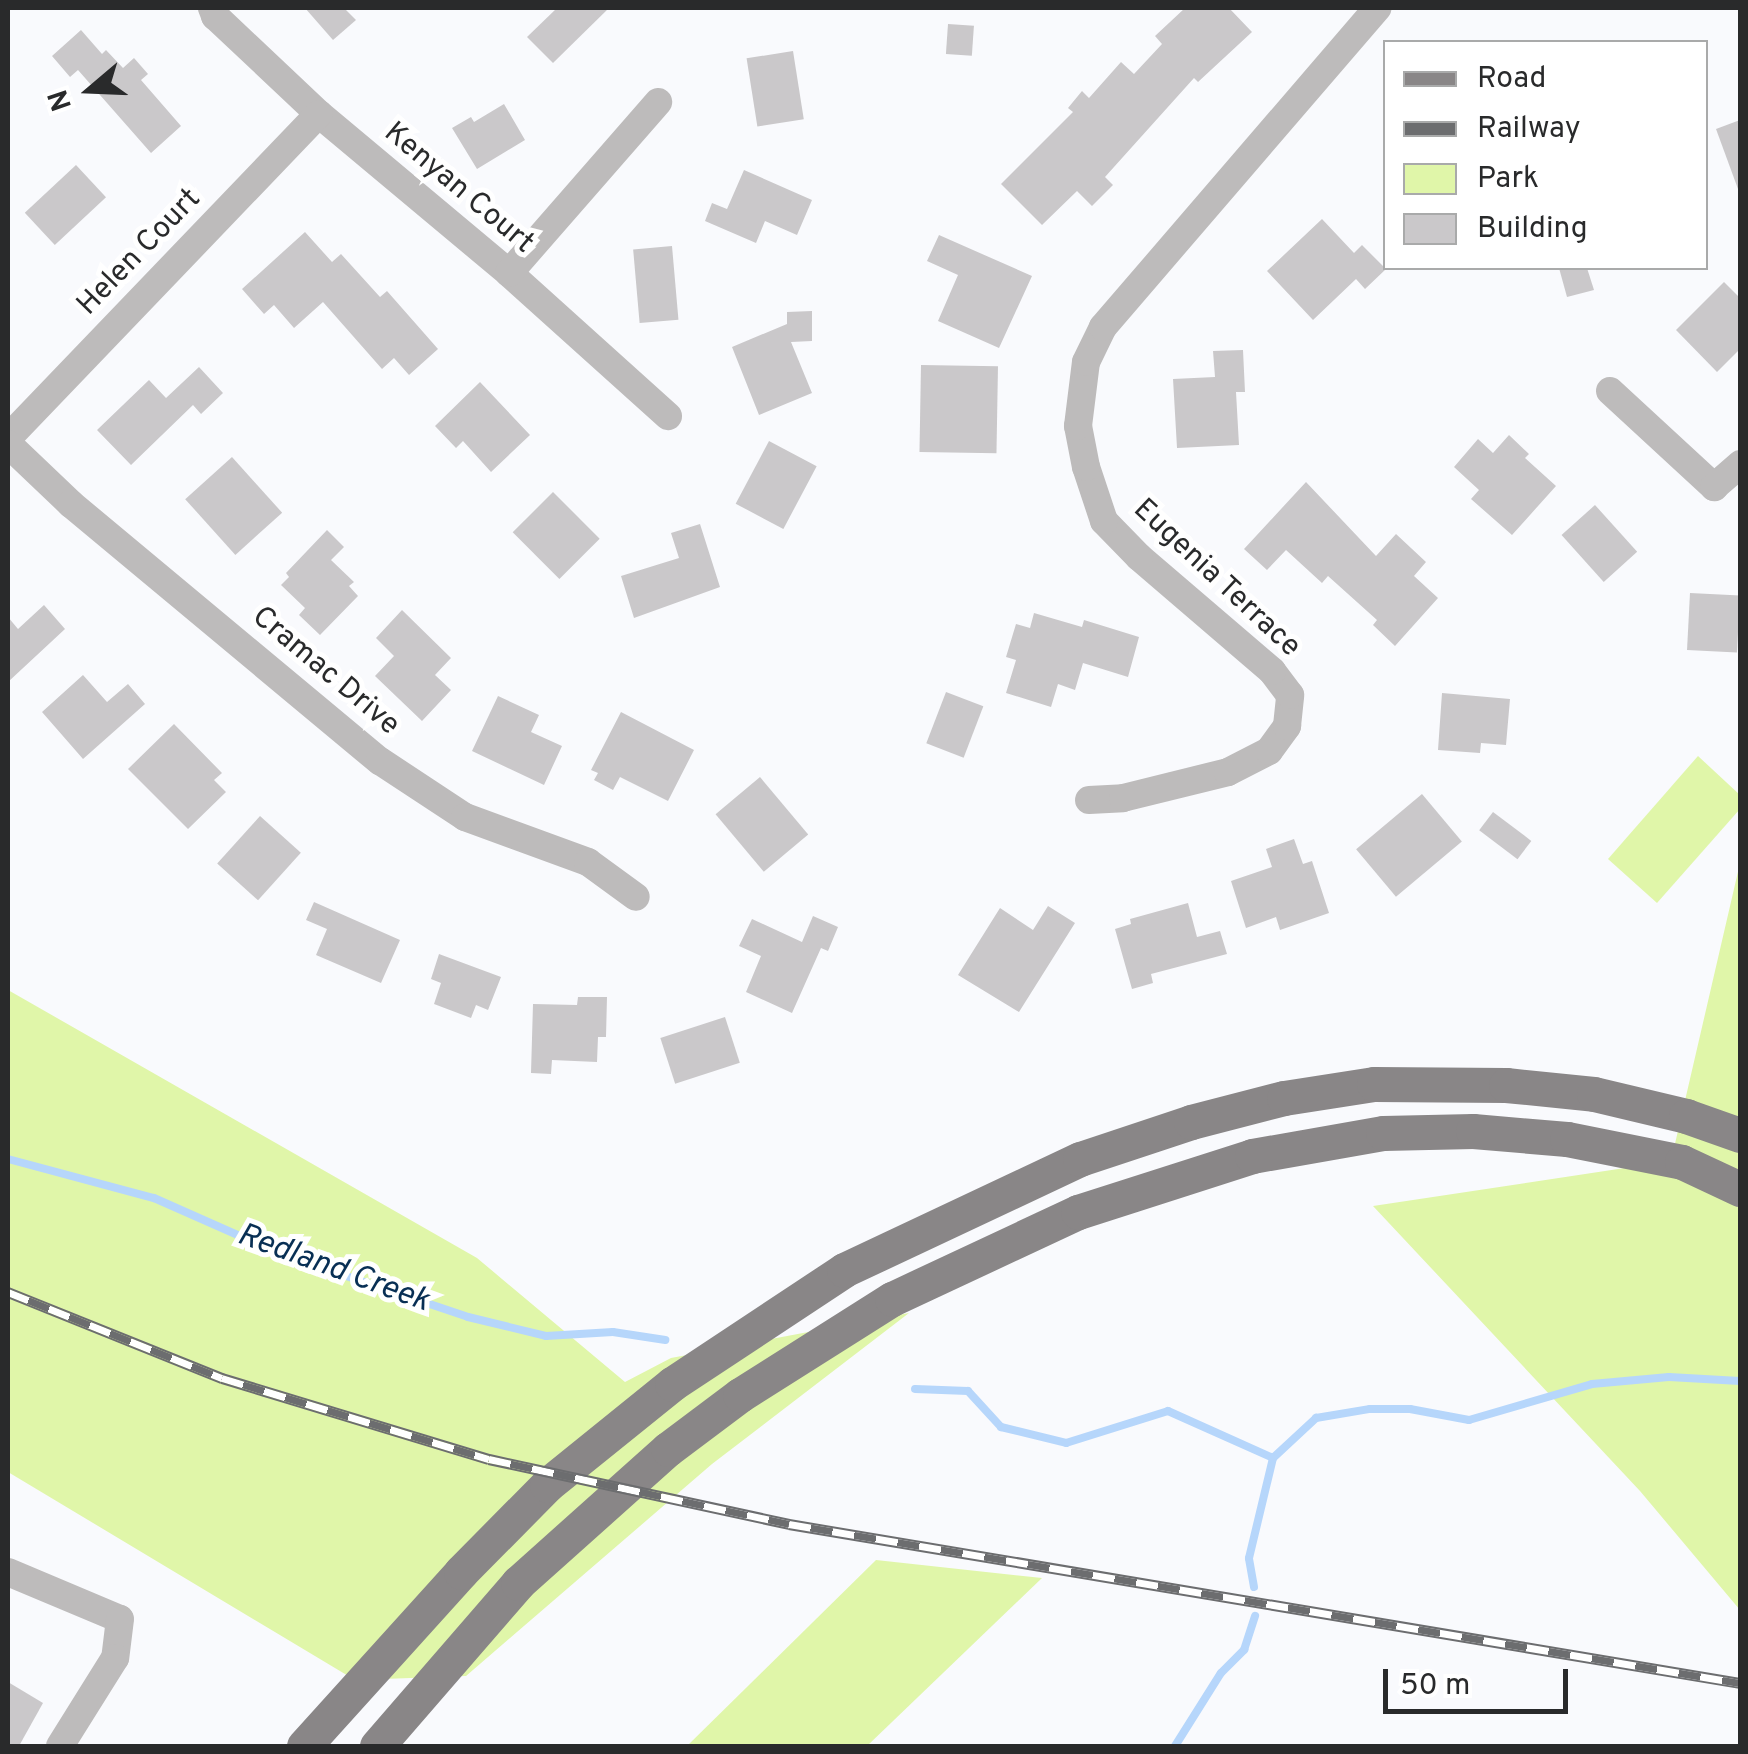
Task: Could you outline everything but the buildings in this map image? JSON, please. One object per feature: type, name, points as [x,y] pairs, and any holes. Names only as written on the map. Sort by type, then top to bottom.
[{"type":"main road","points":[[304,1746],[461,1572],[547,1485],[672,1384],[844,1270],[954,1214],[1080,1159],[1191,1122],[1284,1098],[1374,1084],[1506,1085],[1594,1094],[1686,1116],[1740,1136]]},
{"type":"main road","points":[[377,1746],[518,1583],[640,1472],[740,1395],[892,1298],[986,1252],[1165,1181],[1316,1142],[1382,1133],[1473,1131],[1567,1139],[1682,1162],[1740,1189]]},
{"type":"street","name":"Kenyan Court","points":[[212,8],[215,16],[318,114],[509,273],[668,416]]},
{"type":"street","name":"Eugenia Terrace","points":[[1088,800],[1123,798],[1228,772],[1269,751],[1287,726],[1290,695],[1272,671],[1138,557],[1104,520],[1086,467],[1078,426],[1086,362],[1103,327],[1377,8]]},
{"type":"street","points":[[509,273],[658,102]]},
{"type":"street","name":"Helen Court","points":[[8,441],[318,114]]},
{"type":"street","points":[[1610,391],[1714,488],[1740,464]]},
{"type":"street","name":"Cramac Drive","points":[[8,441],[71,504],[380,761],[465,817],[588,862],[636,898]]},
{"type":"street","points":[[8,1572],[120,1620],[115,1658],[60,1746]]},
{"type":"green space","points":[[1698,756],[1740,795],[1740,809],[1657,903],[1608,859]]},
{"type":"green space","points":[[1740,863],[1740,1610],[1640,1491],[1373,1206],[1671,1161]]},
{"type":"green space","points":[[8,990],[477,1258],[625,1382],[671,1358],[909,1313],[712,1464],[466,1676],[355,1680],[8,1472]]},
{"type":"green space","points":[[876,1560],[1042,1578],[867,1746],[687,1746]]},
{"type":"waterway","name":"Redland Creek","points":[[8,1159],[154,1198],[278,1253],[468,1317],[546,1336],[613,1332],[665,1340]]},
{"type":"waterway","name":"Redland Creek","points":[[1273,1458],[1316,1418],[1370,1409],[1410,1409],[1469,1420],[1592,1384],[1669,1377],[1740,1381]]},
{"type":"waterway","name":"Redland Creek","points":[[915,1389],[968,1391],[1001,1427],[1066,1443],[1168,1411],[1273,1458]]},
{"type":"waterway","points":[[1254,1587],[1249,1558],[1273,1458]]},
{"type":"waterway","points":[[1175,1746],[1221,1673],[1244,1650],[1255,1616]]},
{"type":"railway","points":[[8,1292],[222,1378],[489,1459],[789,1524],[1740,1683]]}]
